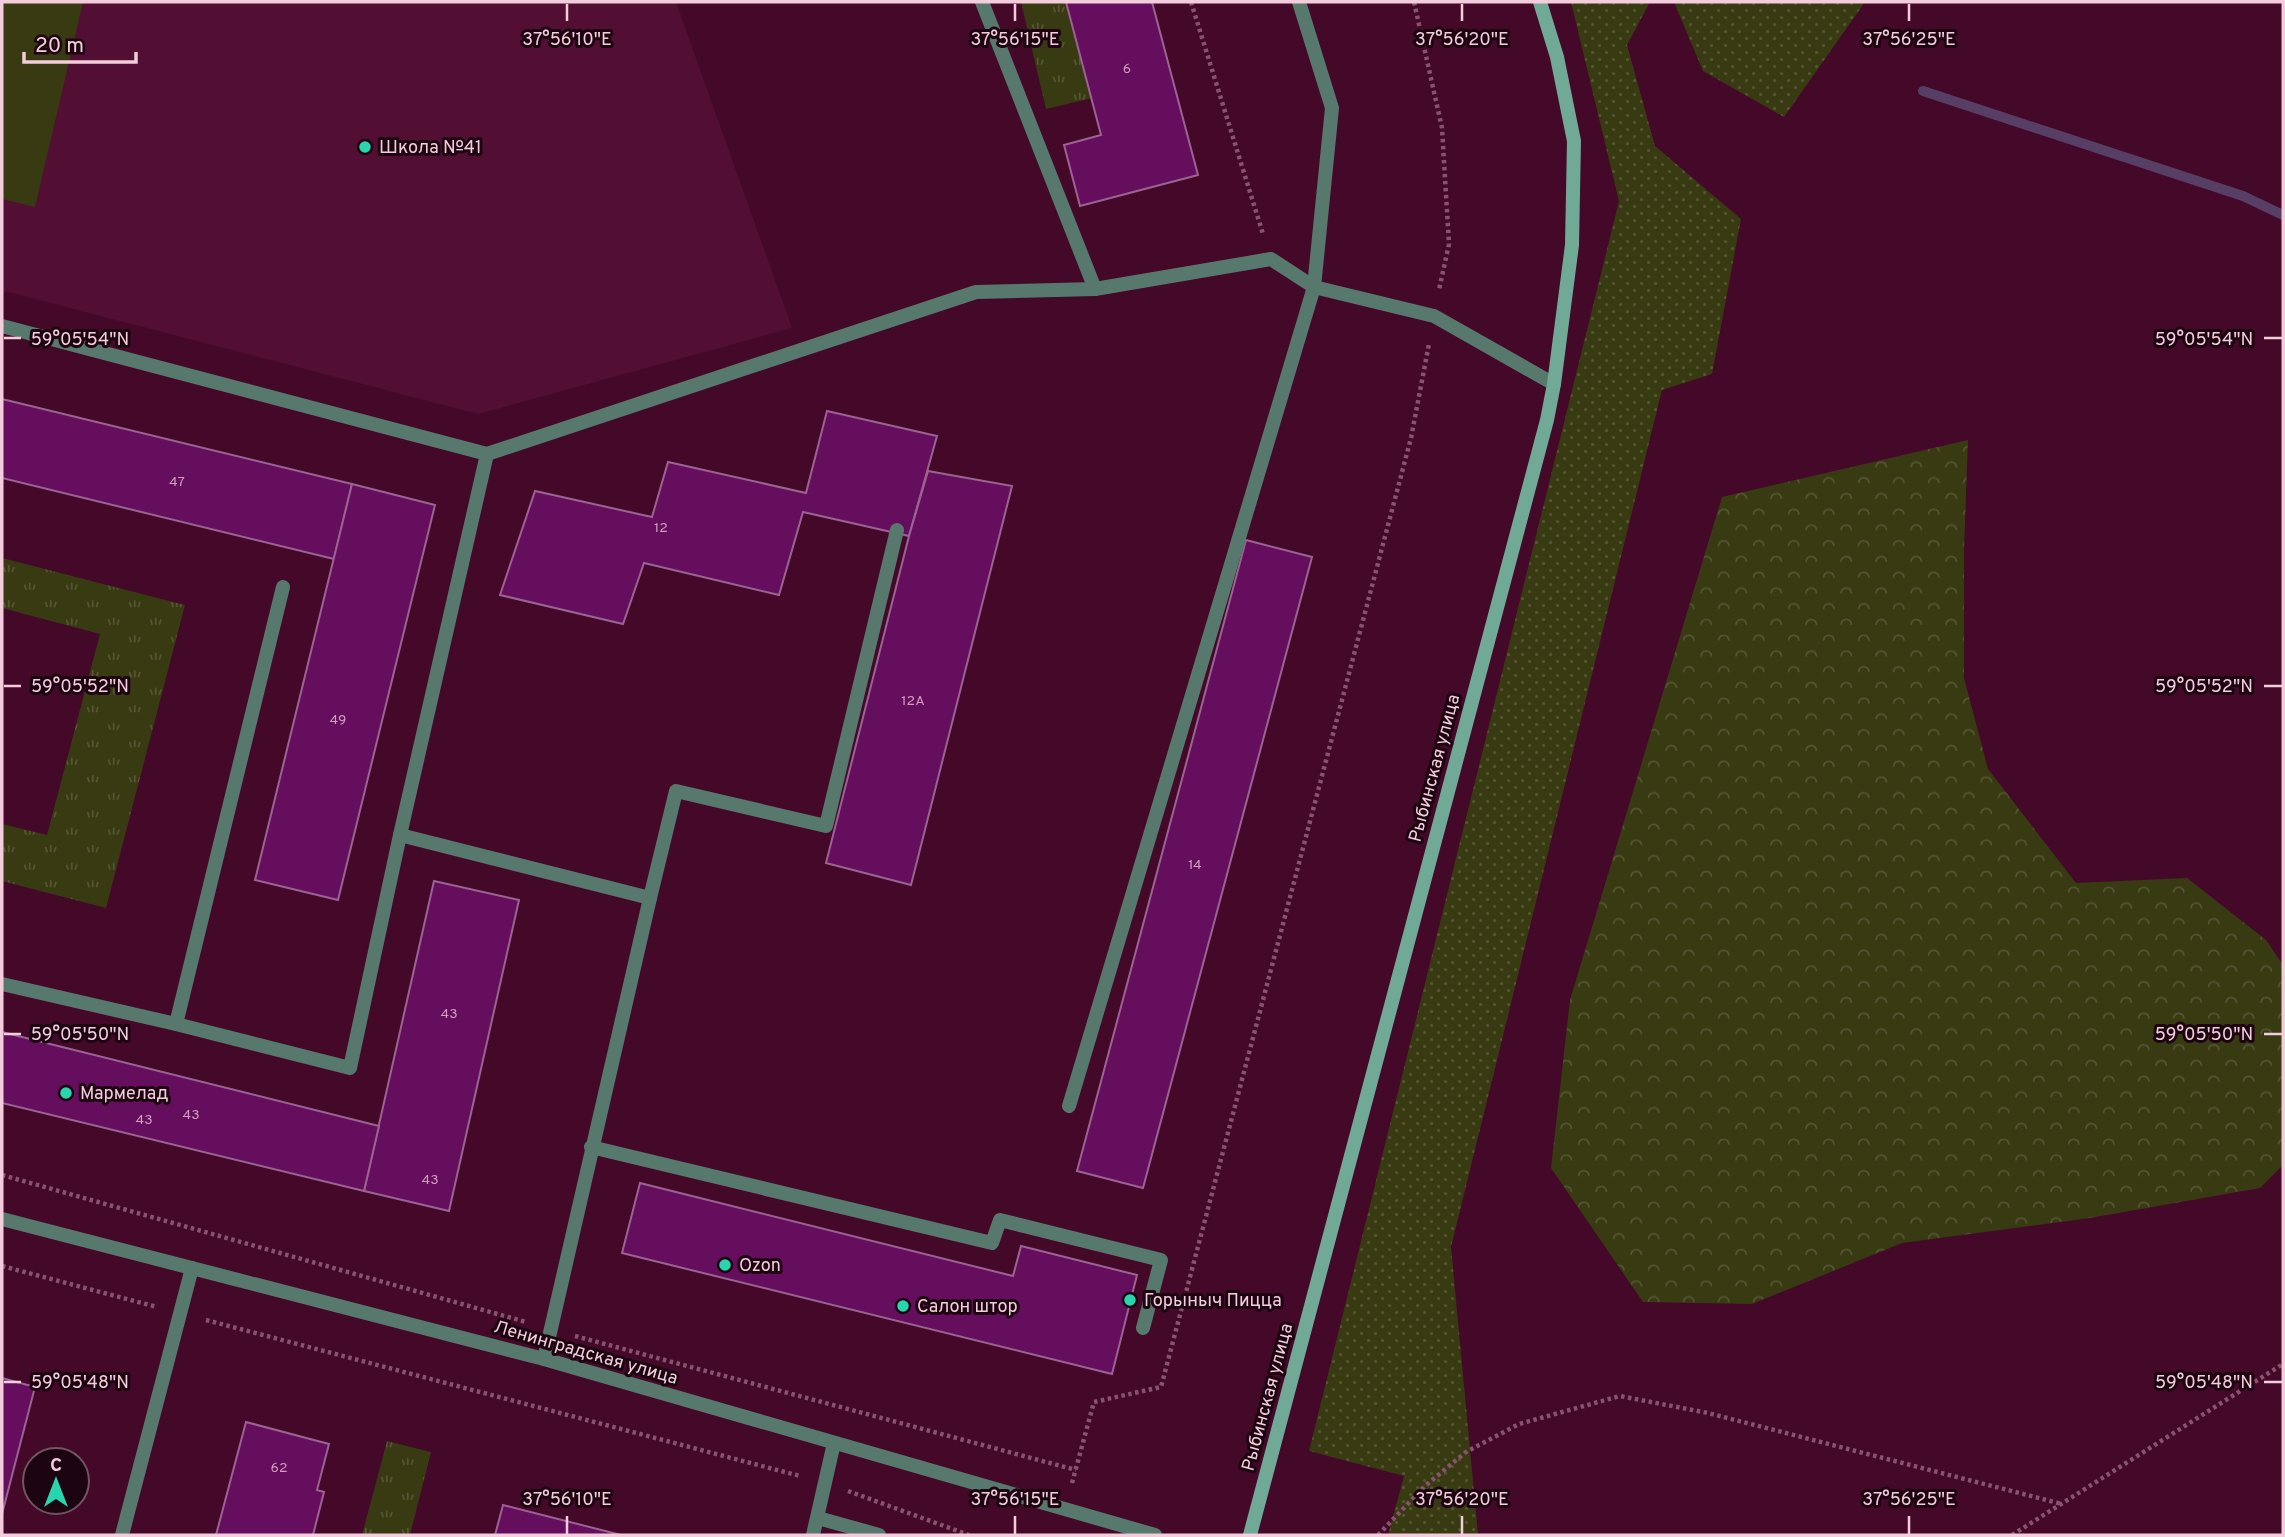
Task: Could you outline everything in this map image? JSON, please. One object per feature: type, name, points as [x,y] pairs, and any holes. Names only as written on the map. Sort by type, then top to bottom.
[{"type":"main road","name":"Рыбинская улица","points":[[1250,1535],[1544,433],[1554,384],[1572,245],[1574,141],[1557,57],[1541,2]]},
{"type":"street","points":[[982,2],[1095,289]]},
{"type":"street","points":[[1069,1106],[1314,287],[1332,108],[1299,2]]},
{"type":"street","points":[[2,326],[486,454],[976,292],[1095,289],[1271,258],[1314,287],[1434,316],[1554,384]]},
{"type":"street","points":[[2,984],[350,1068],[486,454]]},
{"type":"street","points":[[544,1359],[591,1147],[676,791],[826,826],[897,530]]},
{"type":"street","points":[[176,1024],[283,587]]},
{"type":"street","points":[[400,835],[650,898]]},
{"type":"street","points":[[591,1147],[992,1243],[1000,1220],[1161,1260],[1143,1328]]},
{"type":"street","name":"Ленинградская улица","points":[[2,1219],[544,1359],[1155,1535]]},
{"type":"street","points":[[122,1535],[192,1268]]},
{"type":"street","points":[[813,1535],[834,1443]]},
{"type":"street","points":[[818,1518],[879,1535]]},
{"type":"path","points":[[1191,2],[1271,258]]},
{"type":"path","points":[[1065,1509],[1094,1402],[1161,1387],[1411,438],[1449,244],[1442,128],[1413,2]]},
{"type":"path","points":[[2,1266],[826,1482],[969,1535]]},
{"type":"path","points":[[2012,1535],[2283,1364]]},
{"type":"path","points":[[1378,1535],[1425,1486],[1466,1452],[1519,1424],[1620,1396],[1708,1413],[2062,1504]]},
{"type":"shaded area","name":"Школа №41","points":[[2,2],[676,2],[792,328],[478,414],[8,292],[2,293]]},
{"type":"green space","points":[[2,2],[83,2],[35,207],[2,199]]},
{"type":"green space","points":[[1021,2],[1123,2],[1143,86],[1046,109]]},
{"type":"green space","points":[[1571,2],[1650,2],[1627,45],[1655,146],[1741,219],[1712,374],[1662,390],[1451,1247],[1478,1535],[1388,1535],[1404,1476],[1309,1451],[1619,201]]},
{"type":"green space","points":[[1674,2],[1865,2],[1784,117],[1703,71]]},
{"type":"green space","points":[[1968,440],[1964,550],[1964,678],[1988,769],[2076,883],[2187,878],[2266,940],[2283,965],[2283,1165],[2260,1188],[2090,1218],[1902,1243],[1752,1304],[1643,1302],[1551,1168],[1570,1000],[1722,497]]},
{"type":"green space","points":[[2,558],[185,605],[106,908],[2,881],[2,824],[47,835],[100,634],[2,608]]},
{"type":"green space","points":[[387,1441],[431,1452],[410,1535],[362,1535]]},
{"type":"building","points":[[1066,2],[1152,2],[1198,175],[1080,206],[1064,145],[1101,135]]},
{"type":"building","points":[[2,399],[352,484],[334,559],[2,478]]},
{"type":"building","points":[[827,411],[937,436],[909,536],[803,512],[779,595],[644,563],[623,624],[500,595],[535,491],[652,517],[668,462],[806,493]]},
{"type":"building","points":[[928,471],[1012,486],[911,885],[826,863]]},
{"type":"building","points":[[352,484],[435,505],[338,900],[255,880]]},
{"type":"building","points":[[1246,540],[1312,557],[1143,1188],[1077,1171]]},
{"type":"building","points":[[434,881],[519,900],[449,1211],[364,1191]]},
{"type":"building","points":[[2,1032],[379,1126],[364,1191],[2,1103]]},
{"type":"building","points":[[640,1183],[1013,1276],[1021,1246],[1137,1275],[1112,1374],[622,1253]]},
{"type":"building","points":[[2,1378],[35,1387],[2,1514]]},
{"type":"building","points":[[246,1422],[329,1444],[317,1490],[324,1492],[313,1535],[216,1535]]},
{"type":"building","points":[[503,1505],[621,1535],[495,1535]]},
{"type":"waterway","points":[[1923,91],[2243,196],[2283,215]]},
{"type":"place","name":"Школа №41","points":[[365,147]]},
{"type":"place","name":"Мармелад","points":[[66,1093]]},
{"type":"place","name":"Ozon","points":[[725,1265]]},
{"type":"place","name":"Горыныч Пицца","points":[[1130,1300]]},
{"type":"place","name":"Салон штор","points":[[903,1306]]}]
